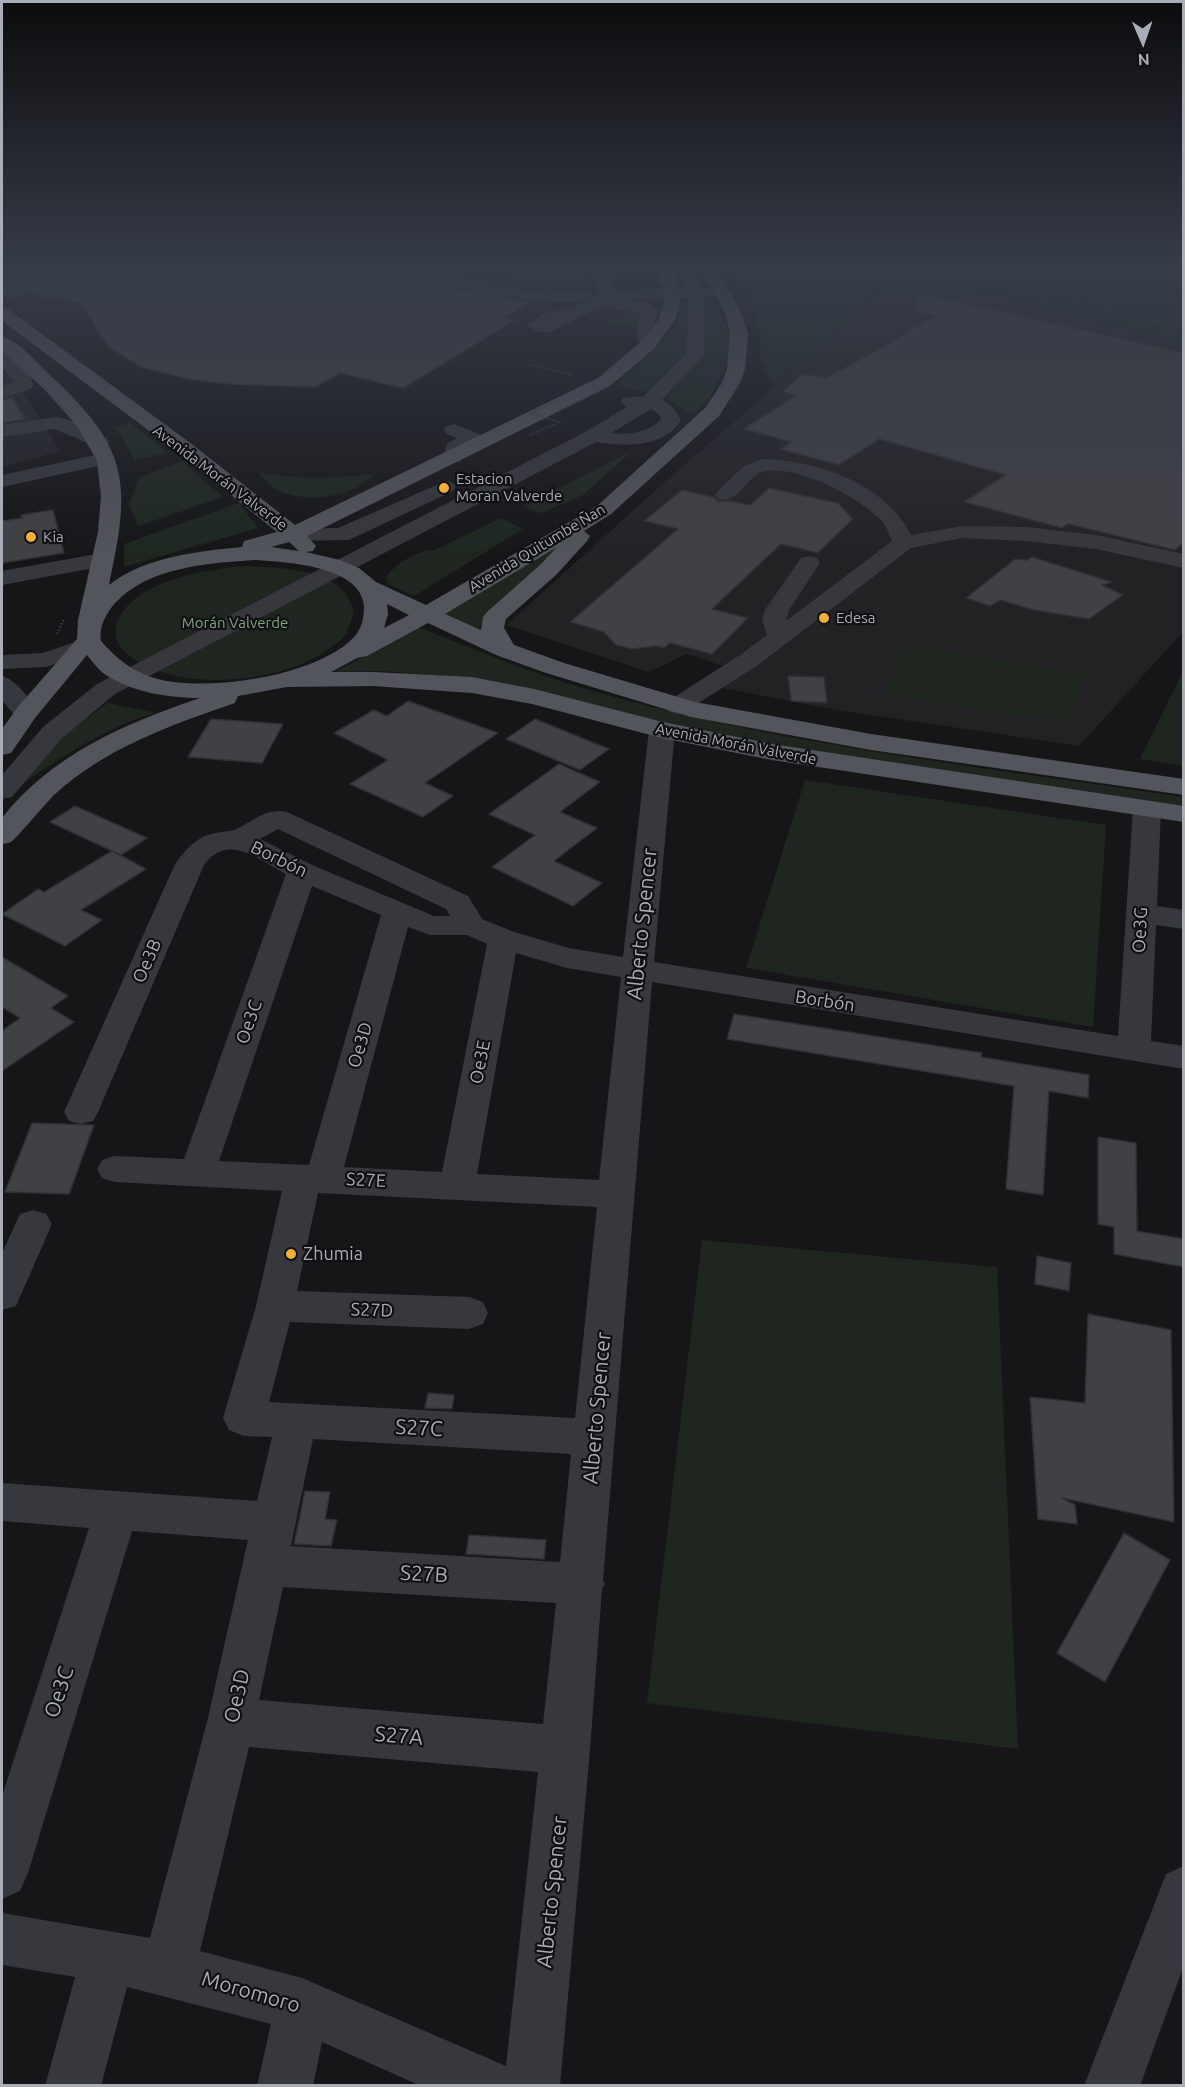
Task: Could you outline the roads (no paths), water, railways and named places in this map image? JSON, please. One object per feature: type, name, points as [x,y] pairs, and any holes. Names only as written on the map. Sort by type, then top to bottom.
[{"type":"main road","points":[[27,364],[50,384],[102,450],[111,477],[111,516],[86,638]]},
{"type":"main road","name":"Avenida Morán Valverde","points":[[68,364],[106,389],[293,534],[326,563],[426,615],[505,650],[677,706],[859,740],[1184,787]]},
{"type":"main road","points":[[2,747],[86,638],[98,607],[119,588],[148,573],[174,564],[221,555],[293,534],[453,458],[604,382],[625,364]]},
{"type":"main road","name":"Avenida Quitumbe Ñan","points":[[330,666],[426,615],[604,510],[712,412],[728,389],[736,364]]},
{"type":"main road","points":[[250,500],[295,508],[334,506],[377,495]]},
{"type":"main road","points":[[505,650],[492,628],[495,617],[548,570],[604,510]]},
{"type":"main road","points":[[221,555],[256,553],[289,555],[326,563]]},
{"type":"main road","points":[[2,836],[45,789],[92,755],[148,726],[250,689],[290,680],[330,666],[358,647],[374,626],[378,606],[364,583]]},
{"type":"main road","points":[[86,638],[118,672],[161,687],[202,691],[250,689]]},
{"type":"main road","name":"Avenida Morán Valverde","points":[[290,680],[372,679],[472,685],[534,697],[662,730],[772,752],[1184,814]]},
{"type":"street","points":[[2,392],[25,385],[22,377],[8,364]]},
{"type":"street","points":[[364,583],[498,501],[600,431],[649,402],[686,364]]},
{"type":"street","points":[[485,470],[547,442],[600,431],[636,438],[665,429],[671,421],[670,414],[662,407],[649,402],[611,404]]},
{"type":"street","points":[[2,431],[55,423],[63,424],[102,450]]},
{"type":"street","points":[[453,458],[454,448],[472,438],[454,430]]},
{"type":"street","points":[[2,766],[30,730],[82,683],[118,672],[326,563],[600,431]]},
{"type":"street","points":[[2,481],[102,450]]},
{"type":"street","points":[[725,495],[751,470],[763,465],[786,466],[831,478],[868,498],[893,520],[904,543]]},
{"type":"street","points":[[293,534],[341,535],[465,479]]},
{"type":"street","points":[[677,706],[749,660],[904,543],[962,532],[1027,534],[1096,542],[1184,561]]},
{"type":"street","points":[[2,578],[102,560]]},
{"type":"street","points":[[779,637],[774,619],[777,609],[809,563]]},
{"type":"street","points":[[2,662],[46,660],[86,638]]},
{"type":"street","points":[[2,791],[52,733],[106,689],[118,672]]},
{"type":"street","points":[[2,684],[26,713]]},
{"type":"street","name":"Alberto Spencer","points":[[532,2085],[582,1584],[637,970],[662,730]]},
{"type":"street","name":"Oe3G","points":[[1134,1051],[1147,809]]},
{"type":"street","name":"Borbón","points":[[239,839],[277,818],[458,903],[471,926]]},
{"type":"street","name":"Borbón","points":[[239,839],[302,871],[430,925],[471,926],[503,939],[567,958],[1184,1058]]},
{"type":"street","name":"Oe3B","points":[[81,1112],[190,864],[199,852],[216,841],[239,839]]},
{"type":"street","name":"Oe3C","points":[[197,1173],[302,871]]},
{"type":"street","name":"Oe3D","points":[[244,1418],[274,1306],[397,912]]},
{"type":"street","points":[[1141,913],[1184,920]]},
{"type":"street","name":"Oe3E","points":[[457,1185],[503,939]]},
{"type":"street","name":"S27E","points":[[116,1169],[616,1194]]},
{"type":"street","points":[[2,1295],[33,1224]]},
{"type":"street","name":"S27D","points":[[274,1306],[469,1313]]},
{"type":"street","name":"S27C","points":[[244,1418],[594,1437]]},
{"type":"street","name":"Oe3D","points":[[169,1969],[231,1722],[296,1421]]},
{"type":"street","name":"S27B","points":[[2,1502],[116,1511],[269,1544],[582,1584]]},
{"type":"street","name":"Oe3C","points":[[2,1873],[116,1511]]},
{"type":"street","name":"S27A","points":[[231,1722],[566,1750]]},
{"type":"street","points":[[1112,2085],[1184,1892]]},
{"type":"street","name":"Moromoro","points":[[2,1939],[108,1956],[169,1969],[302,2005],[487,2085]]},
{"type":"street","points":[[73,2085],[108,1956]]},
{"type":"street","points":[[285,2085],[302,2005]]},
{"type":"place","name":"Estacion Moran Valverde","points":[[444,488]]},
{"type":"place","name":"Kia","points":[[31,537]]},
{"type":"place","name":"Edesa","points":[[824,618]]},
{"type":"place","name":"Zhumia","points":[[291,1254]]},
{"type":"park label","name":"Morán Valverde","points":[[235,623]]}]
